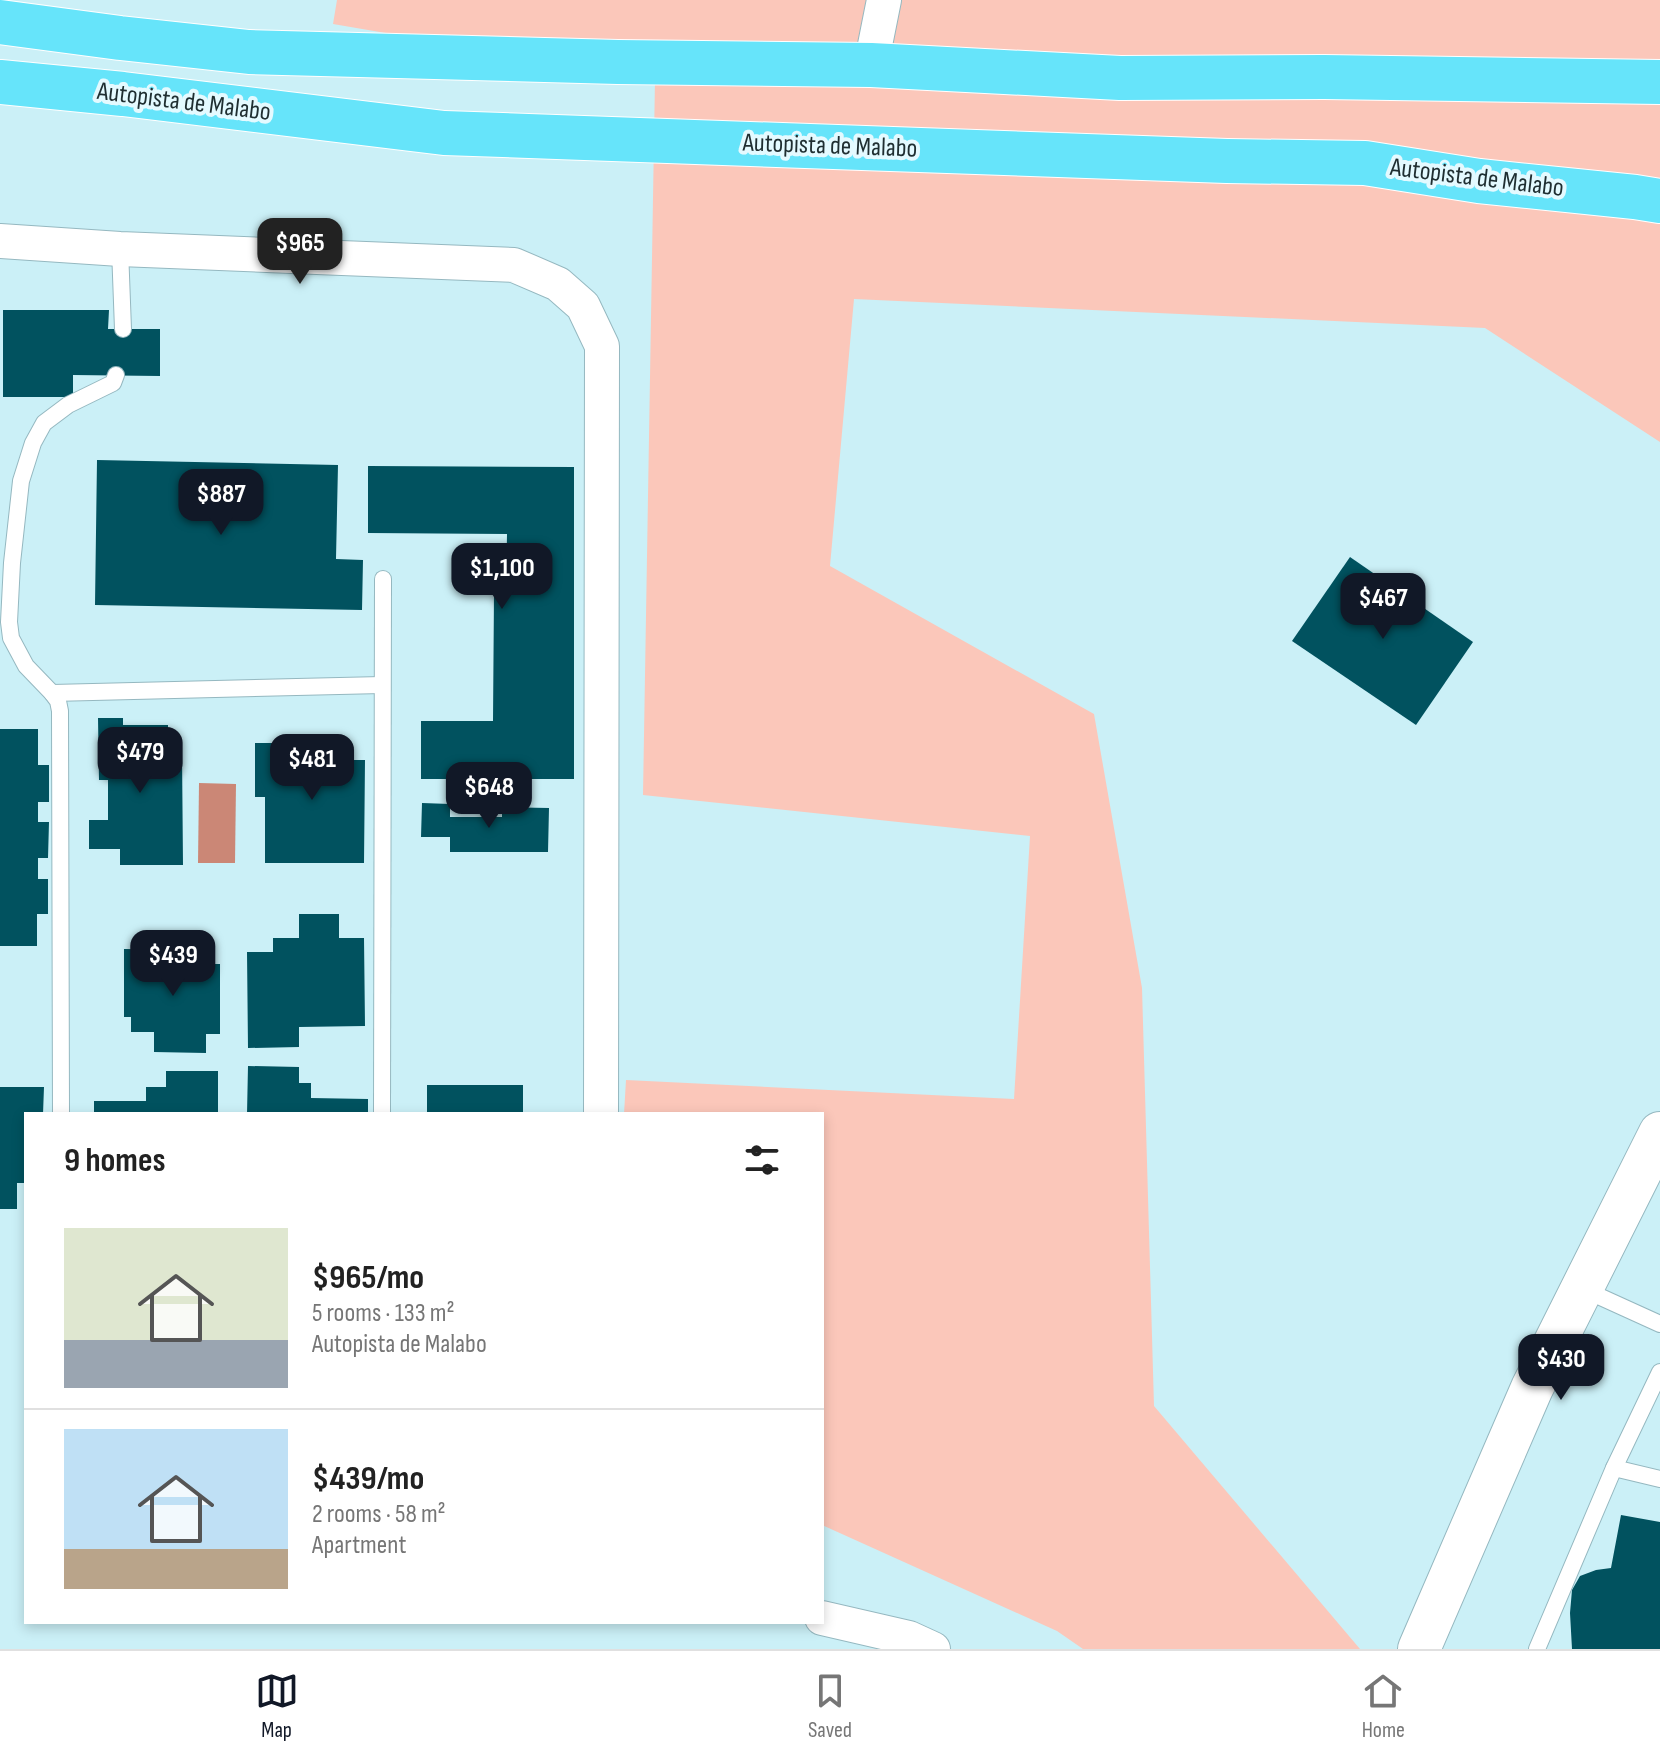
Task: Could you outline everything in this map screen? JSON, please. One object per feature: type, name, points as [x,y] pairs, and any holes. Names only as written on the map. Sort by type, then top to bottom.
[{"type":"highway","points":[[0,22],[249,52],[871,65],[1120,78],[1324,77],[1660,82]]},
{"type":"highway","name":"Autopista de Malabo","points":[[0,82],[444,133],[1227,161],[1365,163],[1479,181],[1660,201]]},
{"type":"street","points":[[871,65],[884,0]]},
{"type":"street","points":[[0,241],[514,265],[558,284],[583,306],[602,346],[601,1112]]},
{"type":"street","points":[[1419,1649],[1508,1439],[1660,1133]]},
{"type":"street","points":[[824,1618],[909,1638],[933,1649]]},
{"type":"lane","points":[[120,249],[123,329]]},
{"type":"lane","points":[[61,1112],[60,711],[58,701],[26,666],[11,638],[12,563],[21,481],[33,443],[44,423],[68,405],[113,383],[116,375]]},
{"type":"lane","points":[[382,1112],[383,579]]},
{"type":"lane","points":[[52,693],[382,685]]},
{"type":"lane","points":[[1582,1289],[1660,1324]]},
{"type":"lane","points":[[1537,1649],[1614,1468],[1660,1372]]},
{"type":"lane","points":[[1614,1468],[1660,1479]]},
{"type":"shaded area","points":[[337,0],[1660,0],[1660,442],[1485,328],[854,299],[830,566],[1094,714],[1142,988],[1154,1406],[1360,1649],[1083,1649],[1057,1631],[824,1526],[824,1112],[624,1112],[626,1080],[1014,1099],[1030,836],[643,795],[655,79],[333,24]]},
{"type":"shaded area","points":[[199,783],[236,784],[235,863],[198,863]]},
{"type":"building","points":[[3,310],[109,310],[108,329],[160,329],[160,376],[73,375],[73,397],[3,397]]},
{"type":"building","points":[[97,460],[338,465],[336,559],[363,560],[362,610],[95,605]]},
{"type":"building","points":[[368,466],[574,467],[574,779],[421,779],[421,721],[493,721],[494,593],[506,593],[507,534],[368,533]]},
{"type":"building","points":[[1350,557],[1473,642],[1416,725],[1292,641]]},
{"type":"building","points":[[98,718],[123,718],[123,725],[168,725],[168,752],[182,752],[183,865],[120,865],[120,849],[89,849],[89,820],[108,820],[108,780],[99,780]]},
{"type":"building","points":[[0,729],[38,729],[38,765],[49,765],[49,802],[38,802],[38,822],[49,822],[48,858],[38,858],[38,879],[48,879],[48,914],[37,914],[37,946],[0,946]]},
{"type":"building","points":[[255,743],[352,743],[351,760],[365,760],[364,863],[265,863],[265,797],[255,797]]},
{"type":"building","points":[[422,803],[450,804],[450,817],[502,817],[502,807],[549,808],[548,852],[450,852],[450,837],[421,837]]},
{"type":"building","points":[[299,914],[339,914],[339,938],[364,938],[365,1026],[299,1027],[299,1047],[248,1048],[247,952],[273,952],[273,938],[299,938]]},
{"type":"building","points":[[124,949],[207,950],[207,964],[220,964],[220,1034],[206,1034],[206,1053],[154,1052],[154,1032],[131,1032],[131,1017],[124,1017]]},
{"type":"building","points":[[248,1066],[299,1067],[299,1083],[311,1083],[311,1098],[368,1099],[368,1112],[247,1112]]},
{"type":"building","points":[[166,1071],[218,1071],[218,1112],[94,1112],[94,1101],[146,1101],[146,1087],[166,1087]]},
{"type":"building","points":[[427,1085],[523,1085],[523,1112],[427,1112]]},
{"type":"building","points":[[0,1087],[44,1087],[43,1112],[24,1112],[24,1183],[17,1183],[17,1209],[0,1209]]},
{"type":"building","points":[[1621,1515],[1660,1522],[1660,1649],[1572,1649],[1572,1590],[1580,1576],[1611,1568]]}]
